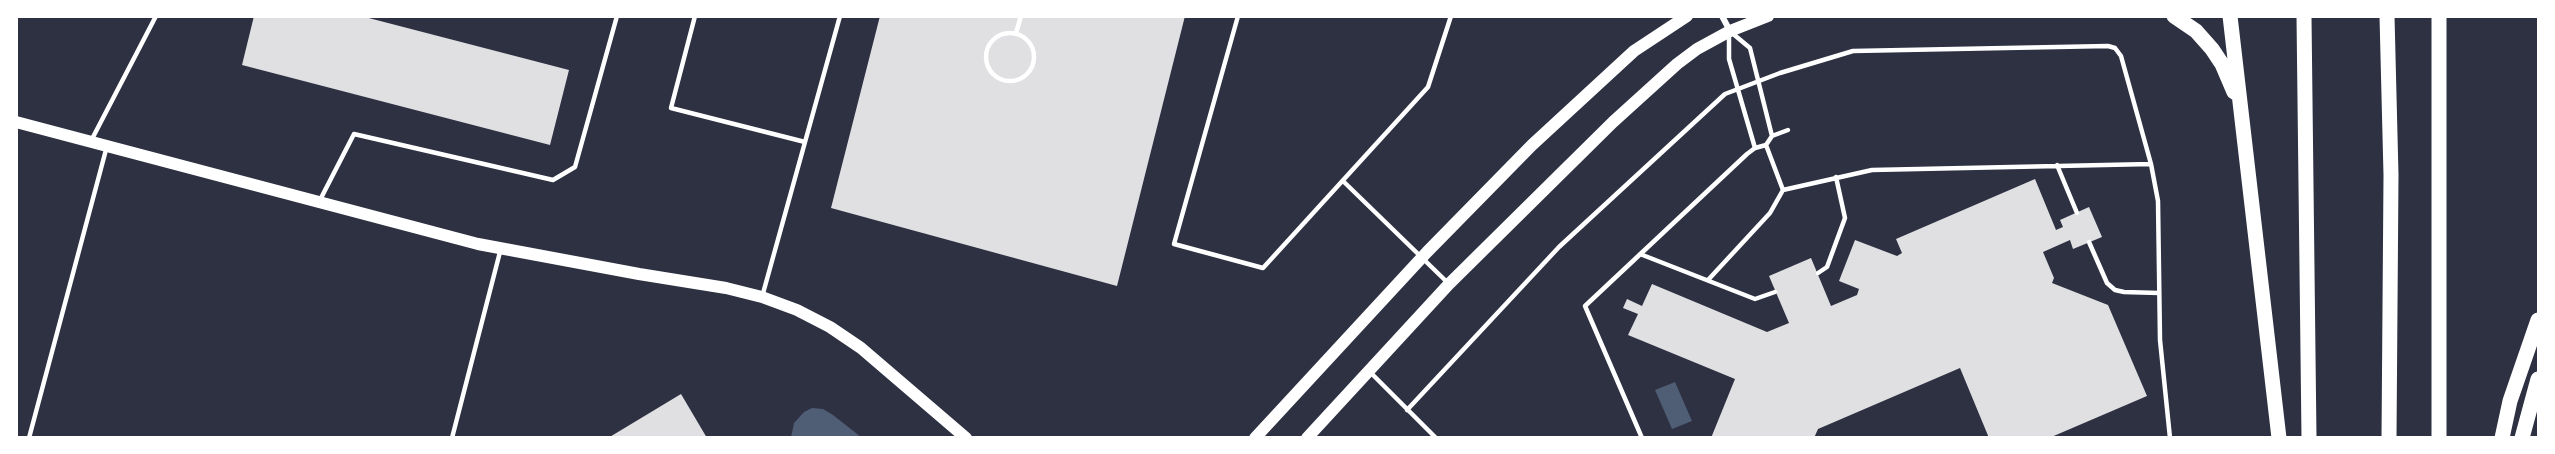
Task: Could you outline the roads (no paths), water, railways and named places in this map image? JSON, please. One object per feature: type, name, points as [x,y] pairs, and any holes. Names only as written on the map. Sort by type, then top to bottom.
[{"type":"highway","points":[[2174,16],[2196,31],[2212,49],[2222,64],[2242,111]]},
{"type":"highway","points":[[2229,16],[2279,438]]},
{"type":"highway","points":[[2388,16],[2391,175],[2389,438]]},
{"type":"highway","points":[[2439,16],[2439,438]]},
{"type":"highway","points":[[2304,19],[2308,438]]},
{"type":"highway","points":[[2502,438],[2510,401],[2538,320]]},
{"type":"highway","points":[[2522,438],[2538,379]]},
{"type":"main road","points":[[1255,438],[1422,258],[1532,145],[1634,51],[1687,16]]},
{"type":"main road","points":[[1307,438],[1449,284],[1613,122],[1697,49],[1730,31],[1768,16]]},
{"type":"main road","points":[[16,122],[319,203],[501,248],[726,288],[762,297],[797,310],[830,327],[861,348],[966,438]]},
{"type":"street","points":[[1722,16],[1730,31]]},
{"type":"lane","points":[[91,142],[156,16]]},
{"type":"lane","points":[[319,203],[354,134],[553,180],[574,167],[617,16]]},
{"type":"lane","points":[[695,16],[671,108],[805,142]]},
{"type":"lane","points":[[762,297],[840,16]]},
{"type":"lane","points":[[1016,33],[1021,16]]},
{"type":"lane","points":[[1238,16],[1173,244],[1263,268],[1428,87],[1449,17]]},
{"type":"lane","points":[[1730,31],[1750,48],[1772,136]]},
{"type":"lane","points":[[1730,31],[1729,59],[1755,148]]},
{"type":"lane","points":[[1016,33],[1030,42],[1035,57],[1029,72],[1016,81],[1008,82],[994,75],[986,61],[986,53],[994,39],[1001,35],[1016,33]]},
{"type":"lane","points":[[1407,410],[1559,247],[1725,94],[1853,51],[2110,46],[2118,50],[2121,56],[2151,164],[2158,201],[2160,340],[2170,438]]},
{"type":"lane","points":[[1642,438],[1585,306],[1755,148],[1766,145],[1772,136],[1788,130]]},
{"type":"lane","points":[[1766,145],[1783,190]]},
{"type":"lane","points":[[29,438],[107,146]]},
{"type":"lane","points":[[1708,280],[1770,213],[1783,190],[1872,170],[2151,164]]},
{"type":"lane","points":[[2057,165],[2077,213]]},
{"type":"lane","points":[[1818,273],[1827,267],[1845,218],[1836,177]]},
{"type":"lane","points":[[1343,181],[1449,284]]},
{"type":"lane","points":[[2089,242],[2106,283],[2115,290],[2159,293]]},
{"type":"lane","points":[[452,438],[501,248]]},
{"type":"lane","points":[[1640,254],[1755,299],[1776,292]]},
{"type":"lane","points":[[1369,371],[1436,438]]},
{"type":"water","points":[[1675,382],[1692,421],[1672,429],[1655,390]]},
{"type":"water","points":[[812,408],[823,409],[861,437],[791,437],[794,423],[804,412]]}]
